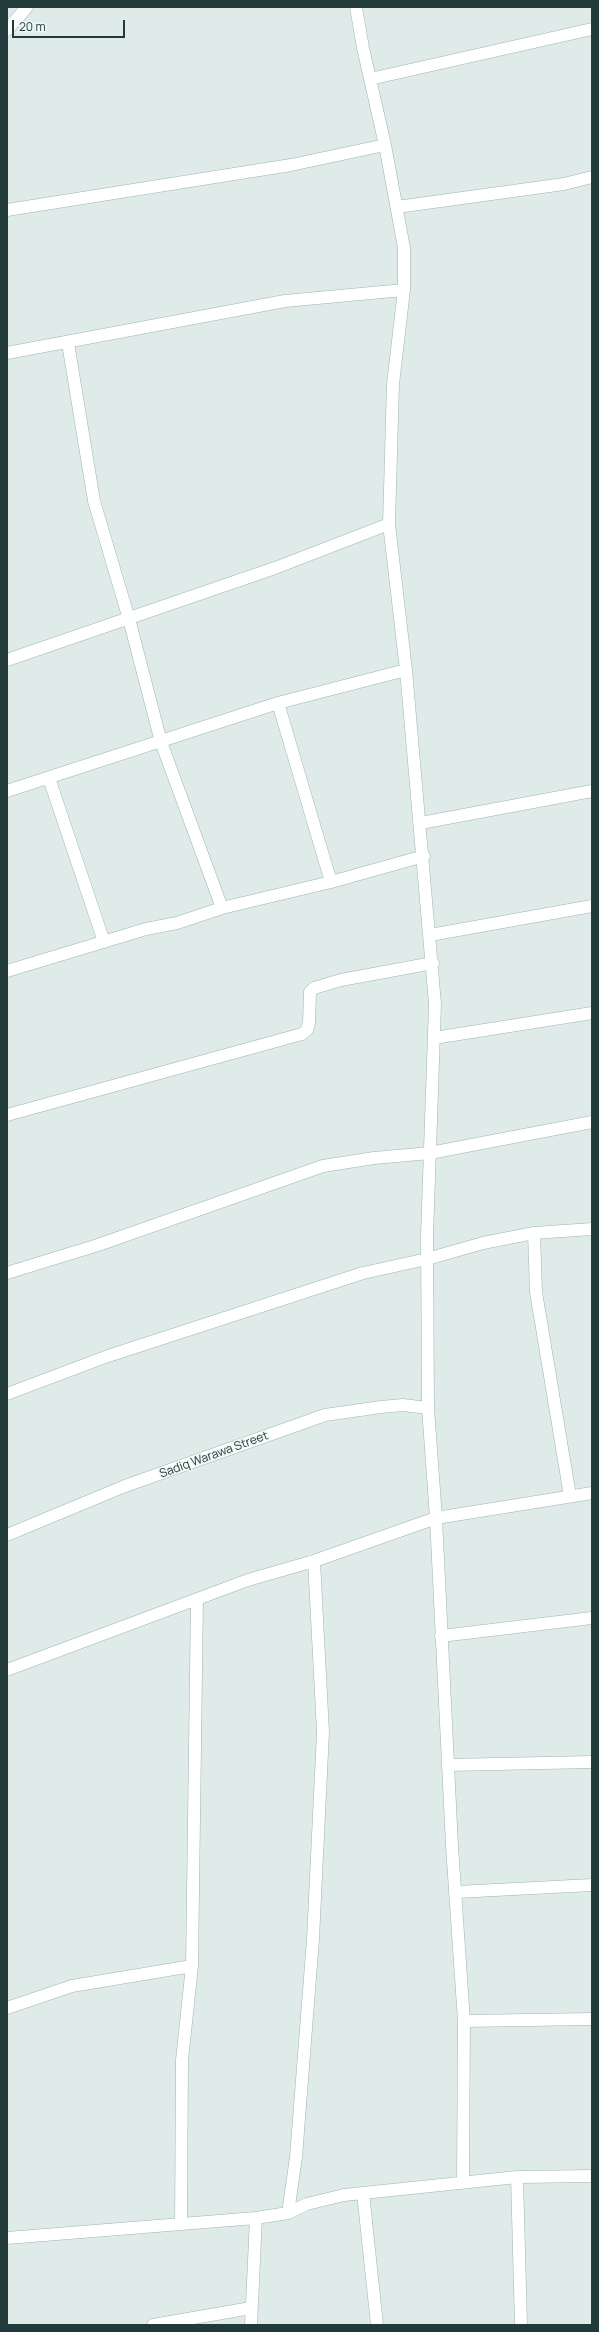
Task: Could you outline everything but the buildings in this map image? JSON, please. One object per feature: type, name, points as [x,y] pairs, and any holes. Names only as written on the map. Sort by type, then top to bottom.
[{"type":"street","points":[[7,30],[27,7]]},
{"type":"street","points":[[356,7],[385,145],[404,248],[404,290],[393,384],[389,524],[406,670],[433,963],[434,1038],[427,1260],[428,1408],[436,1518],[448,1765],[464,2021],[463,2182]]},
{"type":"street","points":[[370,79],[592,29]]},
{"type":"street","points":[[7,210],[292,165],[385,145]]},
{"type":"street","points":[[397,207],[564,184],[592,177]]},
{"type":"street","points":[[7,353],[68,343],[285,301],[404,290]]},
{"type":"street","points":[[68,343],[93,494],[129,619],[161,742],[222,908]]},
{"type":"street","points":[[7,660],[275,568],[389,524]]},
{"type":"street","points":[[7,791],[278,703],[406,670]]},
{"type":"street","points":[[278,703],[331,882]]},
{"type":"street","points":[[49,778],[104,942]]},
{"type":"street","points":[[421,823],[592,791]]},
{"type":"street","points":[[7,971],[146,929],[177,923],[222,908],[331,882],[424,856]]},
{"type":"street","points":[[430,935],[592,906]]},
{"type":"street","points":[[7,1115],[302,1034],[307,1030],[309,1023],[310,992],[314,988],[341,980],[433,963]]},
{"type":"street","points":[[434,1038],[592,1013]]},
{"type":"street","points":[[7,1273],[98,1245],[323,1166],[374,1158],[430,1153],[592,1122]]},
{"type":"street","points":[[7,1394],[108,1356],[323,1284],[363,1273],[427,1260],[483,1243],[534,1233],[592,1229]]},
{"type":"street","points":[[534,1233],[536,1292],[570,1496]]},
{"type":"street","name":"Sadiq Warawa Street","points":[[7,1535],[125,1486],[325,1416],[380,1407],[403,1405],[428,1408]]},
{"type":"street","points":[[7,1670],[248,1580],[314,1562],[436,1518],[592,1492]]},
{"type":"street","points":[[288,2213],[296,2157],[313,1938],[323,1732],[314,1562]]},
{"type":"street","points":[[181,2224],[182,2060],[192,1966],[197,1599]]},
{"type":"street","points":[[441,1636],[592,1618]]},
{"type":"street","points":[[448,1765],[592,1762]]},
{"type":"street","points":[[456,1892],[592,1885]]},
{"type":"street","points":[[7,2008],[72,1986],[192,1966]]},
{"type":"street","points":[[464,2021],[592,2019]]},
{"type":"street","points":[[7,2238],[256,2218],[288,2213],[307,2204],[344,2195],[463,2182],[517,2177],[592,2176]]},
{"type":"street","points":[[517,2177],[521,2325]]},
{"type":"street","points":[[363,2193],[377,2325]]},
{"type":"street","points":[[250,2325],[256,2218]]},
{"type":"street","points":[[152,2325],[251,2308]]}]
